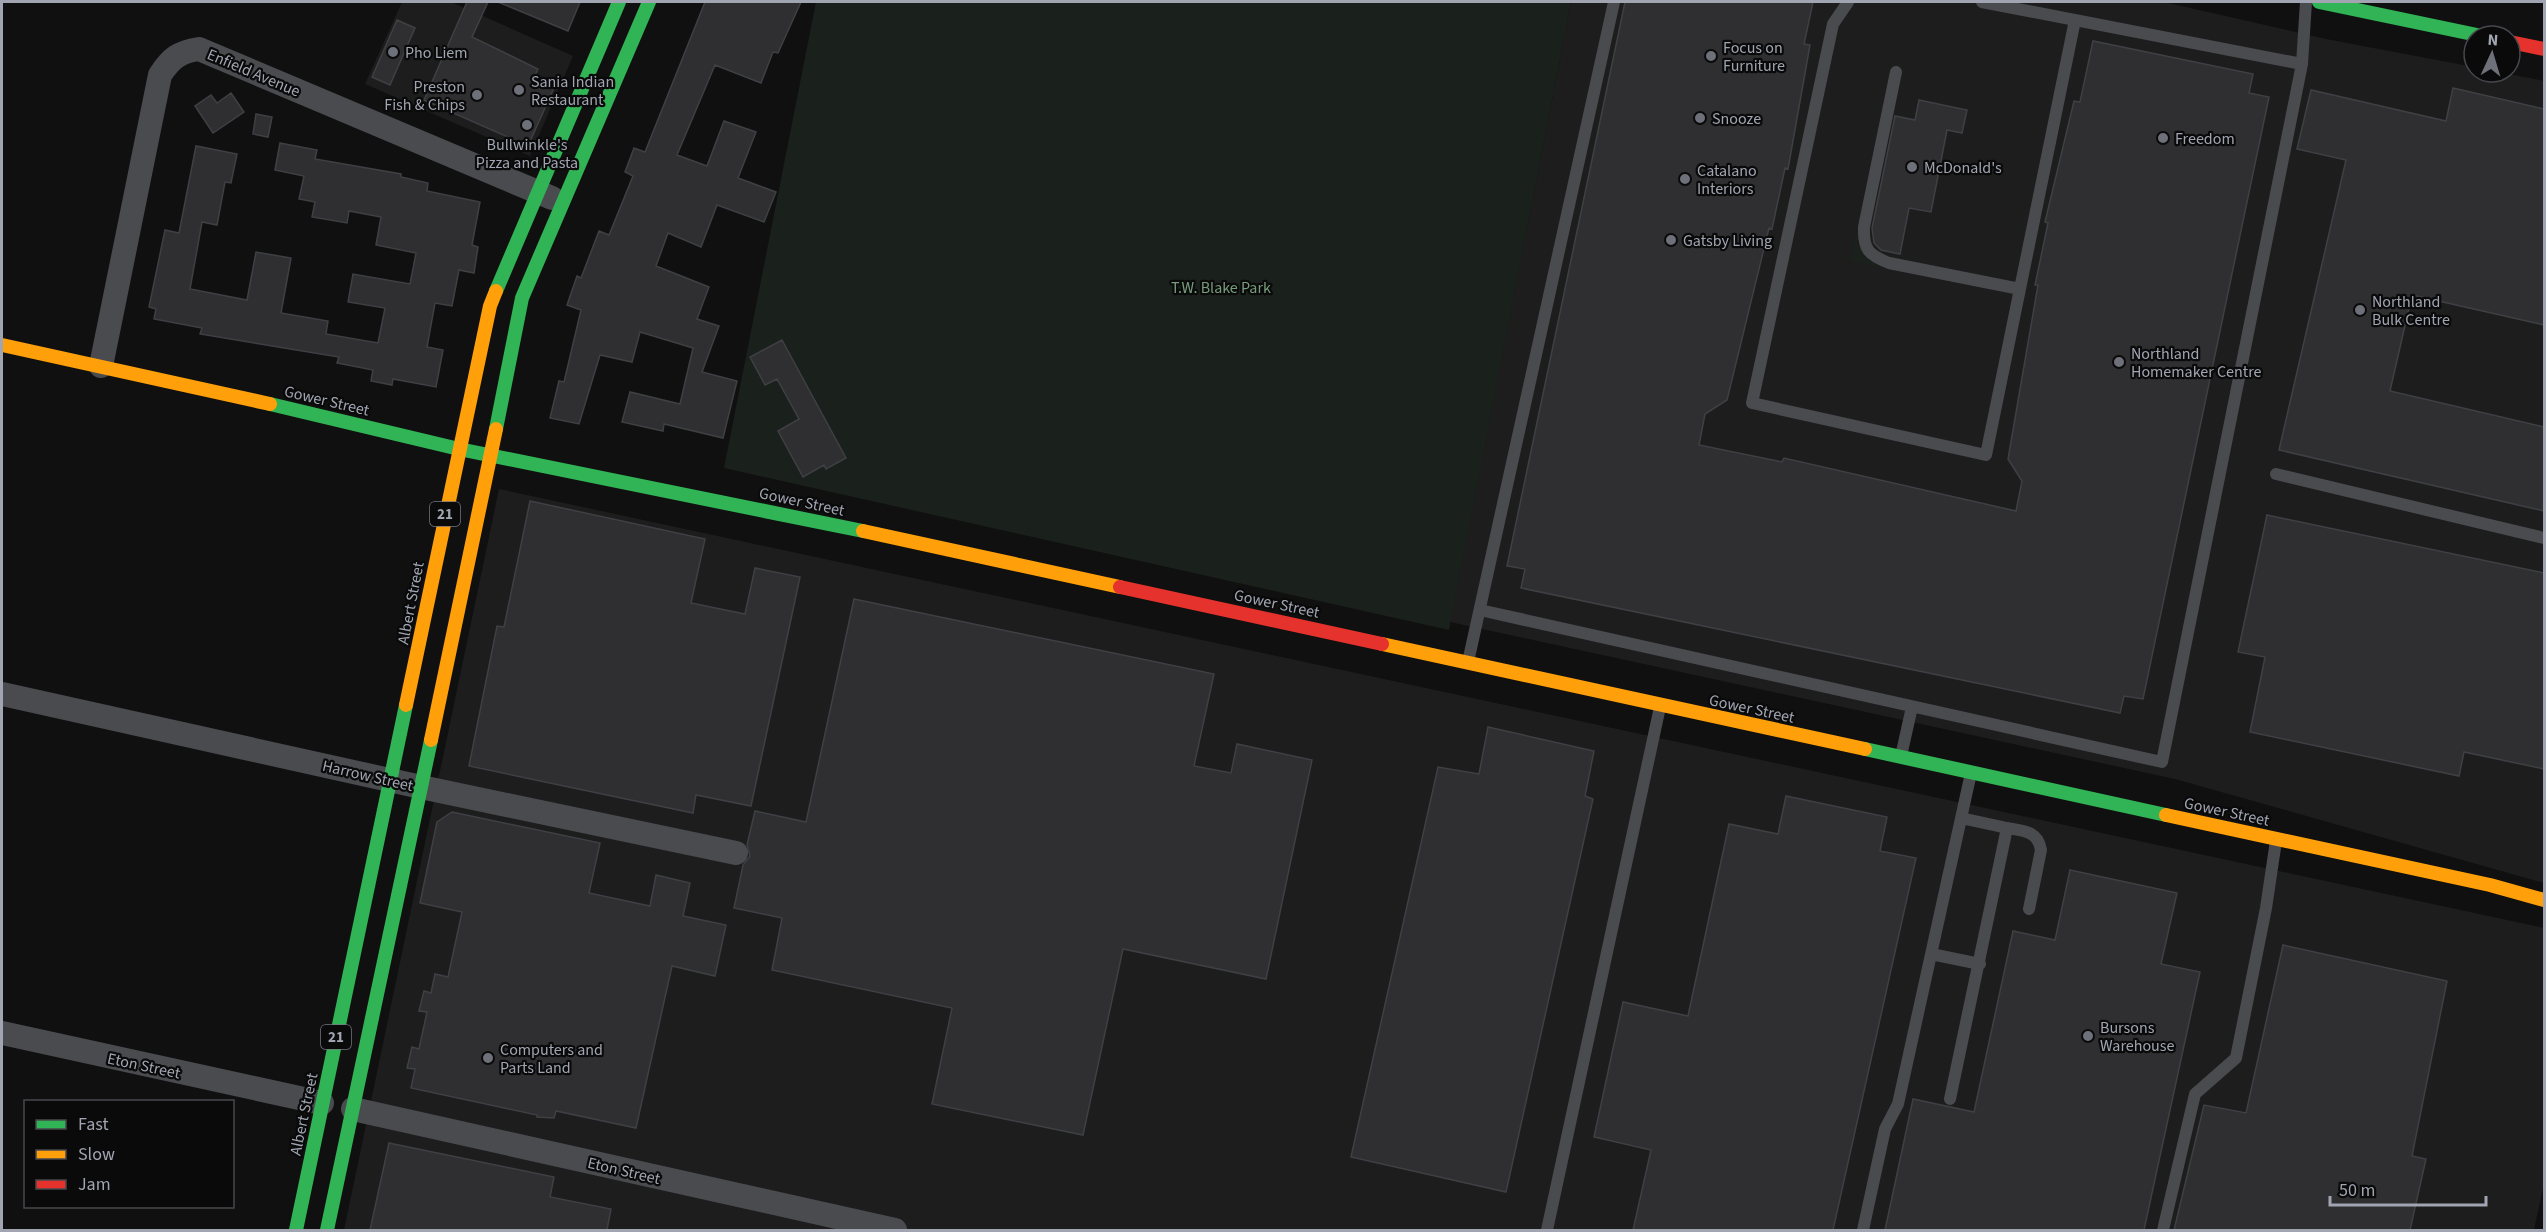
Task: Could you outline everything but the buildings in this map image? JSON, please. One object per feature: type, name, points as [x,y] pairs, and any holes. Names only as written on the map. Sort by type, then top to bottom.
[{"type":"main road","name":"Albert Street","points":[[327,1230],[338,1106],[392,847],[391,780],[490,306],[619,2]]},
{"type":"main road","name":"Albert Street","points":[[296,1230],[338,1106],[392,847],[421,787],[522,298],[649,2]]},
{"type":"main road","points":[[2319,2],[2462,32]]},
{"type":"main road","points":[[2522,44],[2544,49]]},
{"type":"main road","name":"Gower Street","points":[[2,345],[491,456],[745,505],[2276,838],[2490,885],[2544,900]]},
{"type":"street","name":"Enfield Avenue","points":[[101,366],[160,75],[170,60],[183,51],[199,49],[563,202]]},
{"type":"street","name":"Harrow Street","points":[[2,694],[421,787],[736,853]]},
{"type":"street","name":"Eton Street","points":[[2,1034],[895,1230]]},
{"type":"lane","points":[[1468,662],[1614,2]]},
{"type":"lane","points":[[1848,2],[1833,24],[1752,403],[1986,455],[2074,20]]},
{"type":"lane","points":[[1982,2],[2302,64]]},
{"type":"lane","points":[[1480,610],[2162,762],[2302,64],[2306,2]]},
{"type":"lane","points":[[1896,72],[1864,227],[1863,244],[1867,251],[1872,257],[1889,263],[2020,289]]},
{"type":"lane","points":[[2276,474],[2544,538]]},
{"type":"lane","points":[[1547,1230],[1660,705]]},
{"type":"lane","points":[[1900,757],[1912,707]]},
{"type":"lane","points":[[1863,1230],[1885,1129],[1898,1104],[1971,772]]},
{"type":"lane","points":[[1961,818],[2031,833],[2040,842],[2041,850],[2029,909]]},
{"type":"lane","points":[[1950,1099],[2007,828]]},
{"type":"lane","points":[[2163,1230],[2195,1094],[2236,1058],[2276,838]]},
{"type":"lane","points":[[1931,954],[1980,964]]},
{"type":"shaded area","points":[[402,2],[451,2],[573,56],[530,156],[365,84]]},
{"type":"shaded area","points":[[1571,2],[2164,2],[2326,39],[2462,65],[2462,84],[2522,84],[2522,77],[2544,81],[2544,883],[2175,779],[1450,622]]},
{"type":"shaded area","points":[[499,489],[2544,928],[2544,1183],[2534,1230],[344,1230]]},
{"type":"green space","name":"T.W. Blake Park","points":[[816,2],[1571,2],[1449,630],[724,468]]},
{"type":"green space","points":[[1856,230],[1859,248],[1880,267],[1849,261]]},
{"type":"traffic: fast","points":[[496,291],[619,2]]},
{"type":"traffic: fast","points":[[496,429],[522,298],[649,2]]},
{"type":"traffic: fast","points":[[2319,2],[2462,32]]},
{"type":"traffic: fast","points":[[270,404],[459,449],[863,531]]},
{"type":"traffic: fast","points":[[296,1230],[406,705]]},
{"type":"traffic: fast","points":[[327,1230],[431,740]]},
{"type":"traffic: fast","points":[[1865,749],[2166,815]]},
{"type":"traffic: slow","points":[[406,705],[490,306],[496,291]]},
{"type":"traffic: slow","points":[[2,345],[270,404]]},
{"type":"traffic: slow","points":[[431,740],[496,429]]},
{"type":"traffic: slow","points":[[863,531],[1120,587]]},
{"type":"traffic: slow","points":[[1382,644],[1865,749]]},
{"type":"traffic: slow","points":[[2166,815],[2490,885],[2544,900]]},
{"type":"traffic: jam","points":[[2522,44],[2544,49]]},
{"type":"traffic: jam","points":[[1120,587],[1382,644]]},
{"type":"place","name":"Pho Liem","points":[[393,52]]},
{"type":"place","name":"Focus on Furniture","points":[[1711,56]]},
{"type":"place","name":"Sania Indian Restaurant","points":[[519,90]]},
{"type":"place","name":"Preston Fish & Chips","points":[[477,95]]},
{"type":"place","name":"Snooze","points":[[1700,118]]},
{"type":"place","name":"Bullwinkle's Pizza and Pasta","points":[[527,125]]},
{"type":"place","name":"Freedom","points":[[2163,138]]},
{"type":"place","name":"McDonald's","points":[[1912,167]]},
{"type":"place","name":"Catalano Interiors","points":[[1685,179]]},
{"type":"place","name":"Gatsby Living","points":[[1671,240]]},
{"type":"place","name":"Northland Bulk Centre","points":[[2360,310]]},
{"type":"place","name":"Northland Homemaker Centre","points":[[2119,362]]},
{"type":"place","name":"Bursons Warehouse","points":[[2088,1036]]},
{"type":"place","name":"Computers and Parts Land","points":[[488,1058]]}]
